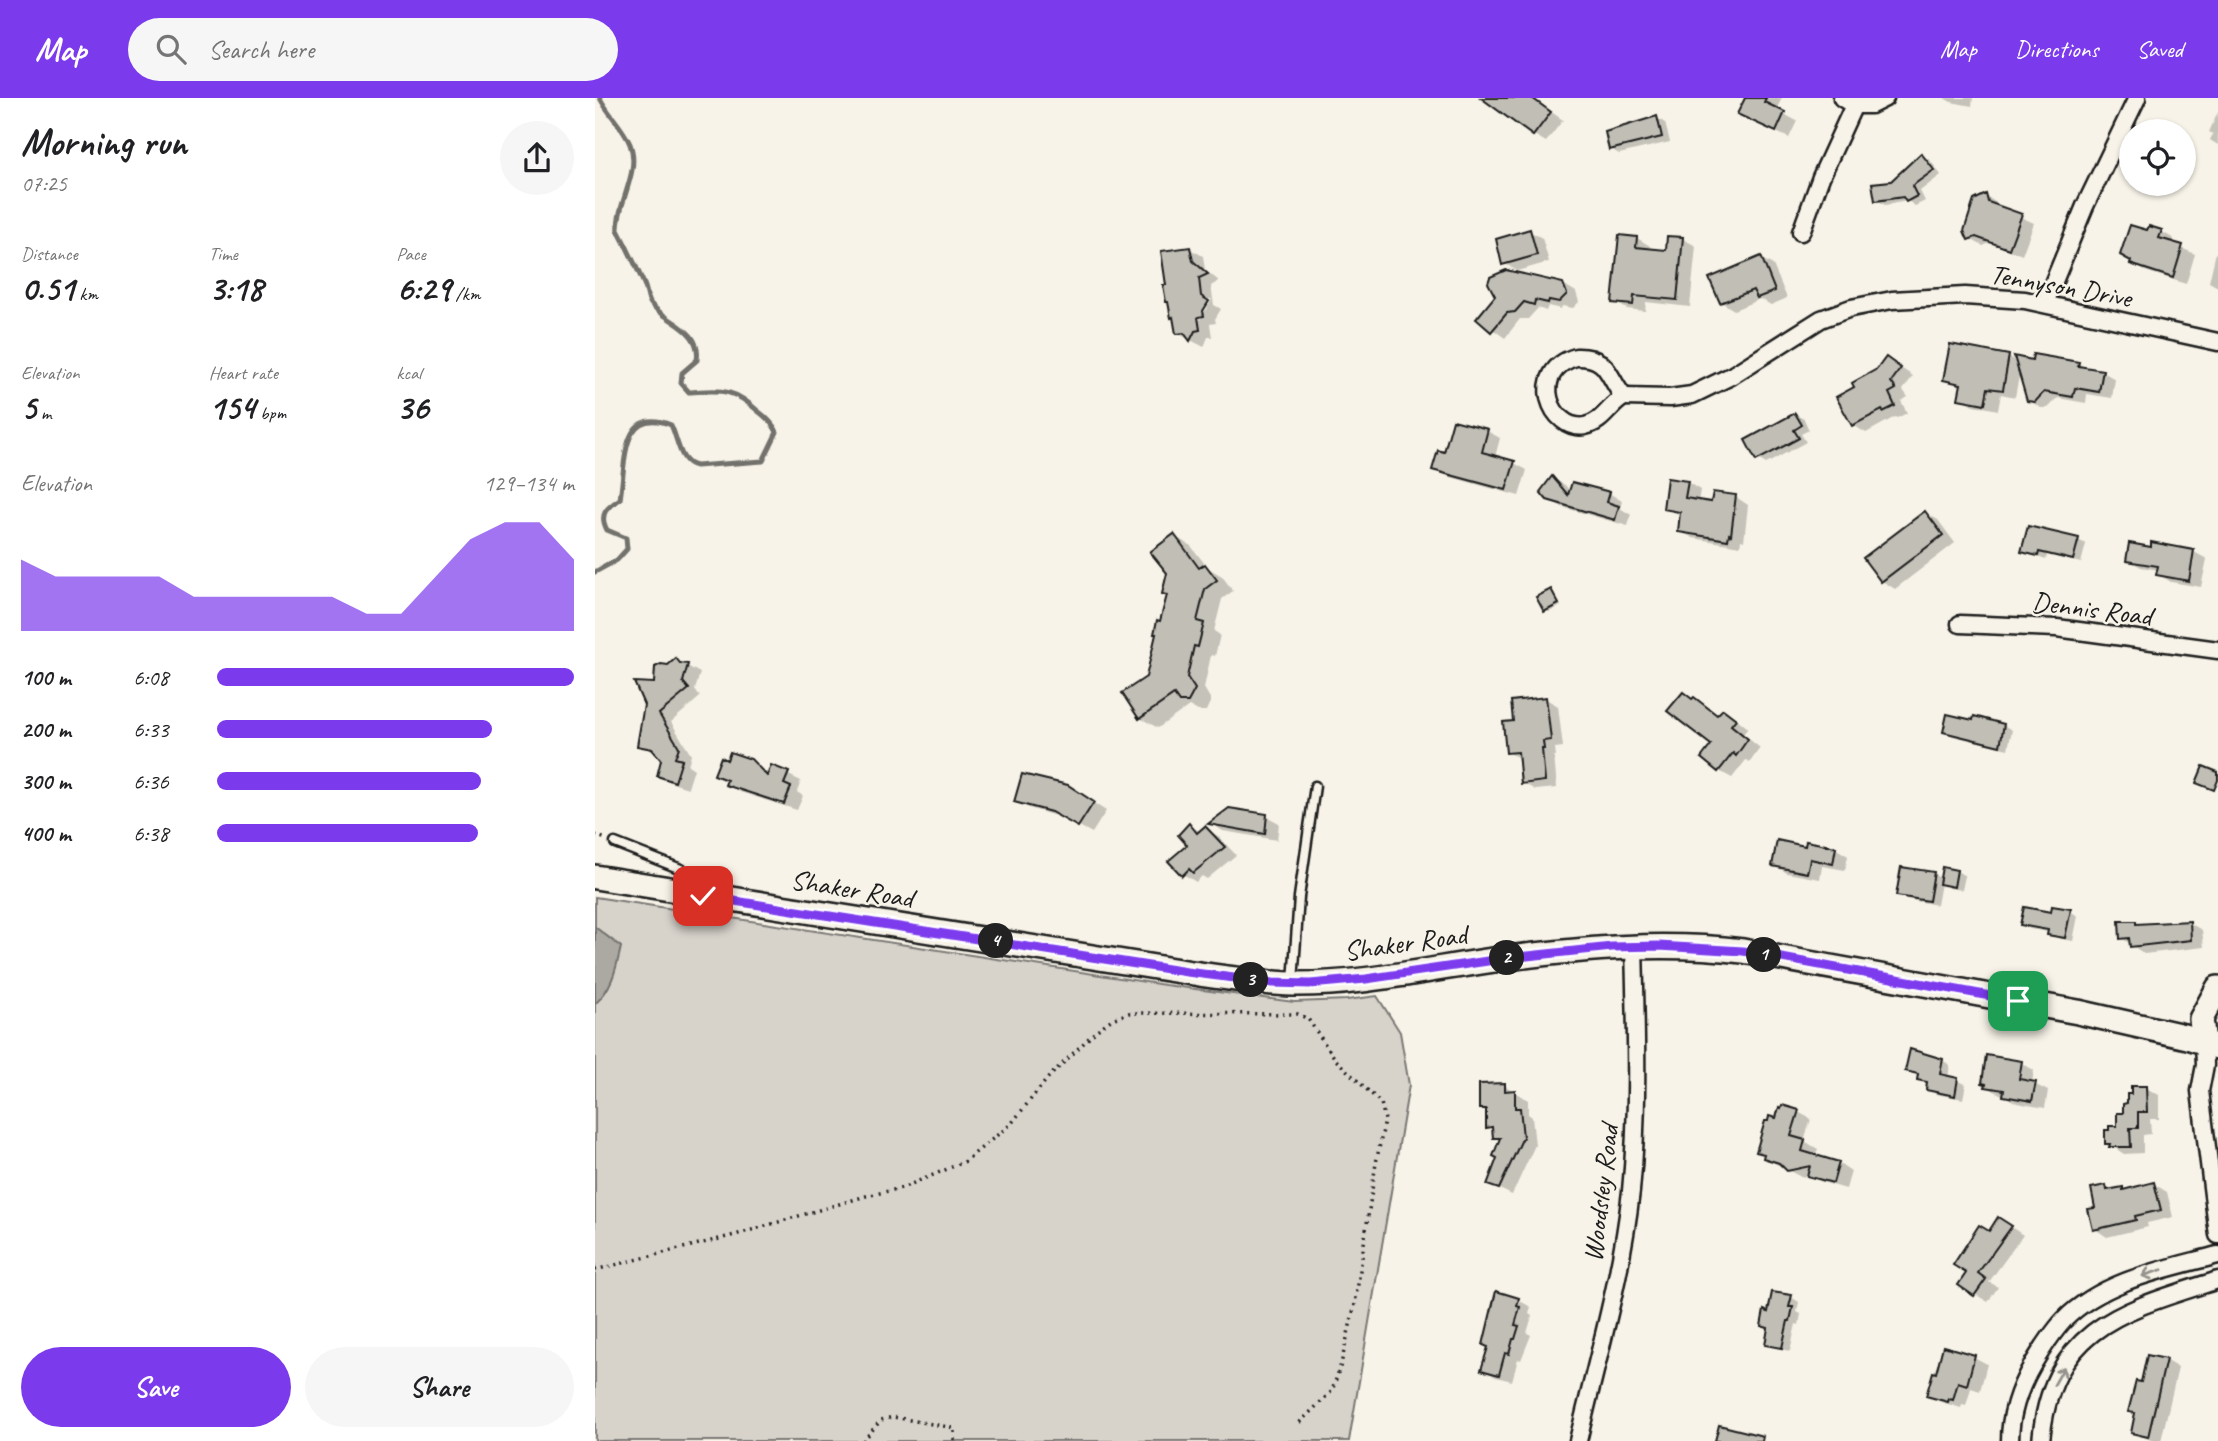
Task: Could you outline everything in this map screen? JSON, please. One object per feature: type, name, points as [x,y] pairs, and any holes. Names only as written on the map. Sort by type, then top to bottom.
[{"type":"main road","name":"Shaker Road","points":[[595,877],[1187,972],[1293,984],[1366,979],[1508,958],[1634,946],[1708,947],[1743,951],[2078,1012],[2211,1044]]},
{"type":"main road","points":[[2211,1044],[2201,1019],[2218,988]]},
{"type":"street","points":[[1801,232],[1848,102],[1871,106],[1885,98]]},
{"type":"street","points":[[2045,303],[2085,206],[2137,98]]},
{"type":"street","name":"Tennyson Drive","points":[[1624,397],[1670,398],[1706,390],[1821,320],[1851,308],[1892,300],[1965,296],[2045,303],[2218,342]]},
{"type":"street","points":[[1584,357],[1591,358],[1605,367],[1624,397],[1600,420],[1577,426],[1557,412],[1547,392],[1550,378],[1558,366],[1570,359],[1584,357]]},
{"type":"street","name":"Dennis Road","points":[[1960,624],[2057,628],[2218,650]]},
{"type":"street","name":"Woodsley Road","points":[[1578,1441],[1620,1259],[1630,1194],[1636,1102],[1634,946]]},
{"type":"street","points":[[2211,1044],[2200,1091],[2218,1235]]},
{"type":"street","points":[[2010,1441],[2012,1414],[2019,1390],[2045,1344],[2065,1319],[2086,1303],[2132,1280],[2218,1255]]},
{"type":"street","points":[[2041,1441],[2049,1396],[2067,1362],[2083,1341],[2135,1307],[2218,1280]]},
{"type":"lane","points":[[1293,984],[1299,897],[1315,786]]},
{"type":"lane","points":[[615,843],[681,869],[696,879],[703,896]]},
{"type":"path","points":[[595,1270],[735,1235],[902,1188],[964,1162],[1001,1134],[1070,1056],[1105,1023],[1119,1016],[1129,1013],[1298,1014],[1308,1019],[1336,1060],[1381,1103],[1385,1120],[1375,1163],[1355,1304],[1338,1373],[1329,1395],[1299,1423]]},
{"type":"path","points":[[863,1441],[881,1420],[898,1417],[954,1428],[954,1441]]},
{"type":"shaded area","points":[[595,897],[1165,985],[1294,1002],[1377,996],[1400,1032],[1409,1085],[1349,1441],[595,1441]]},
{"type":"shaded area","points":[[595,927],[621,947],[609,985],[595,1004]]},
{"type":"building","points":[[1481,98],[1532,98],[1551,112],[1533,136]]},
{"type":"building","points":[[1745,98],[1766,98],[1764,102],[1785,112],[1776,132],[1737,114]]},
{"type":"building","points":[[1657,116],[1662,137],[1609,150],[1605,132]]},
{"type":"building","points":[[1921,153],[1934,170],[1912,186],[1917,196],[1906,202],[1903,197],[1875,201],[1872,183],[1891,181]]},
{"type":"building","points":[[1986,194],[1988,202],[2022,214],[2009,249],[1976,237],[1968,240],[1964,231],[1974,200]]},
{"type":"building","points":[[2130,225],[2147,230],[2149,226],[2162,230],[2159,238],[2183,245],[2173,278],[2130,264],[2131,261],[2120,255]]},
{"type":"building","points":[[1530,229],[1537,255],[1502,265],[1496,239]]},
{"type":"building","points":[[1619,235],[1637,237],[1636,247],[1666,250],[1667,236],[1683,237],[1677,300],[1634,296],[1633,305],[1612,303]]},
{"type":"building","points":[[1190,247],[1193,261],[1208,274],[1199,278],[1201,296],[1209,301],[1203,311],[1204,316],[1198,317],[1200,330],[1195,331],[1190,341],[1184,333],[1176,334],[1173,317],[1171,318],[1166,302],[1161,251]]},
{"type":"building","points":[[1761,256],[1775,291],[1757,298],[1753,290],[1720,303],[1709,278]]},
{"type":"building","points":[[1506,270],[1563,283],[1567,294],[1559,302],[1535,300],[1534,305],[1524,302],[1515,312],[1507,313],[1491,332],[1476,319],[1495,296],[1488,283],[1490,277]]},
{"type":"building","points":[[1950,344],[2009,355],[2003,390],[1988,388],[1985,404],[1958,399],[1961,384],[1943,380]]},
{"type":"building","points":[[2033,354],[2079,362],[2078,366],[2103,370],[2099,392],[2075,388],[2073,397],[2044,392],[2035,402],[2027,401],[2014,356],[2032,360]]},
{"type":"building","points":[[1886,357],[1901,368],[1891,382],[1896,389],[1889,393],[1895,406],[1852,426],[1836,397],[1854,387],[1852,383],[1877,369]]},
{"type":"building","points":[[1795,413],[1802,425],[1794,430],[1799,438],[1756,461],[1745,440]]},
{"type":"building","points":[[1453,420],[1488,429],[1482,452],[1515,461],[1506,490],[1432,470],[1438,450],[1444,452]]},
{"type":"building","points":[[1552,476],[1568,495],[1572,482],[1610,492],[1607,502],[1619,506],[1615,520],[1547,500],[1540,492]]},
{"type":"building","points":[[1667,478],[1688,481],[1685,498],[1711,502],[1713,492],[1736,495],[1728,540],[1678,532],[1680,512],[1663,509]]},
{"type":"building","points":[[1925,511],[1943,535],[1881,582],[1863,558]]},
{"type":"building","points":[[2028,526],[2079,538],[2073,560],[2039,552],[2038,556],[2021,552]]},
{"type":"building","points":[[1174,534],[1199,568],[1205,564],[1217,580],[1205,589],[1197,621],[1204,623],[1198,647],[1194,646],[1187,677],[1195,689],[1188,702],[1179,702],[1174,695],[1139,719],[1122,693],[1146,677],[1157,620],[1160,621],[1167,595],[1162,594],[1167,573],[1150,552]]},
{"type":"building","points":[[2151,542],[2194,550],[2189,581],[2156,575],[2158,566],[2126,561],[2129,543],[2151,547]]},
{"type":"building","points":[[1551,589],[1559,604],[1544,612],[1536,597]]},
{"type":"building","points":[[676,658],[680,663],[688,664],[683,682],[689,689],[659,714],[679,747],[675,758],[682,760],[675,782],[657,776],[661,760],[652,749],[637,746],[644,705],[634,682],[654,683],[655,667],[668,665]]},
{"type":"building","points":[[1683,692],[1717,715],[1723,709],[1736,719],[1731,725],[1748,739],[1736,756],[1733,753],[1718,772],[1701,758],[1711,745],[1667,711]]},
{"type":"building","points":[[1546,697],[1551,740],[1543,741],[1545,781],[1521,784],[1518,752],[1506,753],[1503,722],[1513,721],[1511,701]]},
{"type":"building","points":[[1947,714],[1973,720],[1974,716],[2004,724],[2000,746],[1943,732]]},
{"type":"building","points":[[730,752],[751,759],[767,776],[771,765],[789,772],[784,784],[791,787],[784,804],[725,785],[727,780],[714,775],[721,757],[727,760]]},
{"type":"building","points":[[2203,766],[2218,772],[2214,790],[2196,783]]},
{"type":"building","points":[[1022,774],[1068,785],[1094,802],[1078,827],[1051,812],[1014,802]]},
{"type":"building","points":[[1229,808],[1267,814],[1265,834],[1208,824]]},
{"type":"building","points":[[1189,823],[1197,833],[1205,826],[1225,847],[1193,873],[1189,869],[1182,876],[1168,861],[1187,845],[1178,835]]},
{"type":"building","points":[[1777,840],[1805,846],[1806,841],[1836,847],[1833,864],[1810,859],[1807,873],[1772,866]]},
{"type":"building","points":[[1901,867],[1934,872],[1929,901],[1896,896]]},
{"type":"building","points":[[1942,867],[1957,870],[1954,887],[1939,884]]},
{"type":"building","points":[[2052,906],[2071,909],[2065,938],[2047,935],[2048,930],[2020,925],[2024,907],[2051,912]]},
{"type":"building","points":[[2119,921],[2136,921],[2136,924],[2190,921],[2191,940],[2130,947],[2129,938],[2120,939]]},
{"type":"building","points":[[1910,1049],[1943,1059],[1940,1074],[1958,1078],[1955,1096],[1926,1090],[1927,1082],[1917,1080],[1918,1074],[1905,1071]]},
{"type":"building","points":[[1986,1055],[2022,1061],[2019,1079],[2036,1082],[2032,1101],[2003,1096],[2004,1090],[1985,1087],[1986,1084],[1982,1083]]},
{"type":"building","points":[[1505,1083],[1505,1091],[1515,1090],[1515,1108],[1520,1108],[1523,1137],[1499,1189],[1487,1185],[1497,1158],[1493,1156],[1500,1138],[1493,1138],[1492,1127],[1486,1128],[1486,1109],[1479,1109],[1479,1084]]},
{"type":"building","points":[[2131,1086],[2146,1086],[2147,1112],[2138,1112],[2138,1128],[2130,1128],[2131,1147],[2109,1147],[2110,1144],[2105,1144],[2105,1130],[2109,1130],[2109,1126],[2117,1126],[2117,1113],[2123,1113],[2123,1104],[2127,1103],[2127,1094],[2131,1094]]},
{"type":"building","points":[[1782,1105],[1799,1110],[1791,1136],[1805,1140],[1802,1151],[1839,1162],[1833,1183],[1807,1176],[1810,1166],[1787,1171],[1779,1163],[1763,1158],[1764,1154],[1756,1152],[1765,1121],[1768,1121],[1769,1116],[1776,1118]]},
{"type":"building","points":[[2154,1182],[2161,1210],[2135,1216],[2136,1220],[2093,1230],[2088,1209],[2095,1208],[2091,1188],[2106,1185],[2107,1190],[2123,1187],[2123,1190]]},
{"type":"building","points":[[1998,1217],[2012,1226],[1978,1273],[1986,1279],[1974,1296],[1958,1285],[1966,1273],[1953,1265],[1979,1225],[1989,1231]]},
{"type":"building","points":[[1496,1291],[1519,1298],[1517,1306],[1520,1307],[1515,1325],[1519,1326],[1515,1339],[1509,1354],[1505,1353],[1499,1375],[1481,1370],[1488,1347],[1483,1345]]},
{"type":"building","points":[[1772,1292],[1792,1295],[1789,1307],[1793,1307],[1782,1348],[1765,1345],[1768,1328],[1761,1326],[1764,1310],[1768,1312]]},
{"type":"building","points":[[1943,1346],[1975,1355],[1967,1385],[1958,1382],[1953,1400],[1949,1399],[1948,1402],[1926,1396]]},
{"type":"building","points":[[2147,1355],[2166,1359],[2148,1437],[2131,1433],[2135,1413],[2128,1412],[2136,1381],[2141,1382]]},
{"type":"building","points":[[1719,1425],[1763,1436],[1762,1441],[1715,1441]]},
{"type":"waterway","points":[[595,572],[617,560],[627,549],[626,538],[607,530],[604,515],[608,508],[620,499],[629,441],[634,430],[642,423],[654,421],[671,425],[682,455],[690,464],[696,466],[763,461],[777,432],[766,418],[734,394],[719,391],[689,392],[681,383],[682,373],[697,360],[697,349],[689,334],[651,304],[618,230],[631,176],[633,155],[627,138],[600,98]]},
{"type":"route","points":[[703,896],[1187,972],[1273,983],[1310,984],[1366,979],[1508,958],[1612,947],[1708,947],[2018,1001]]}]
